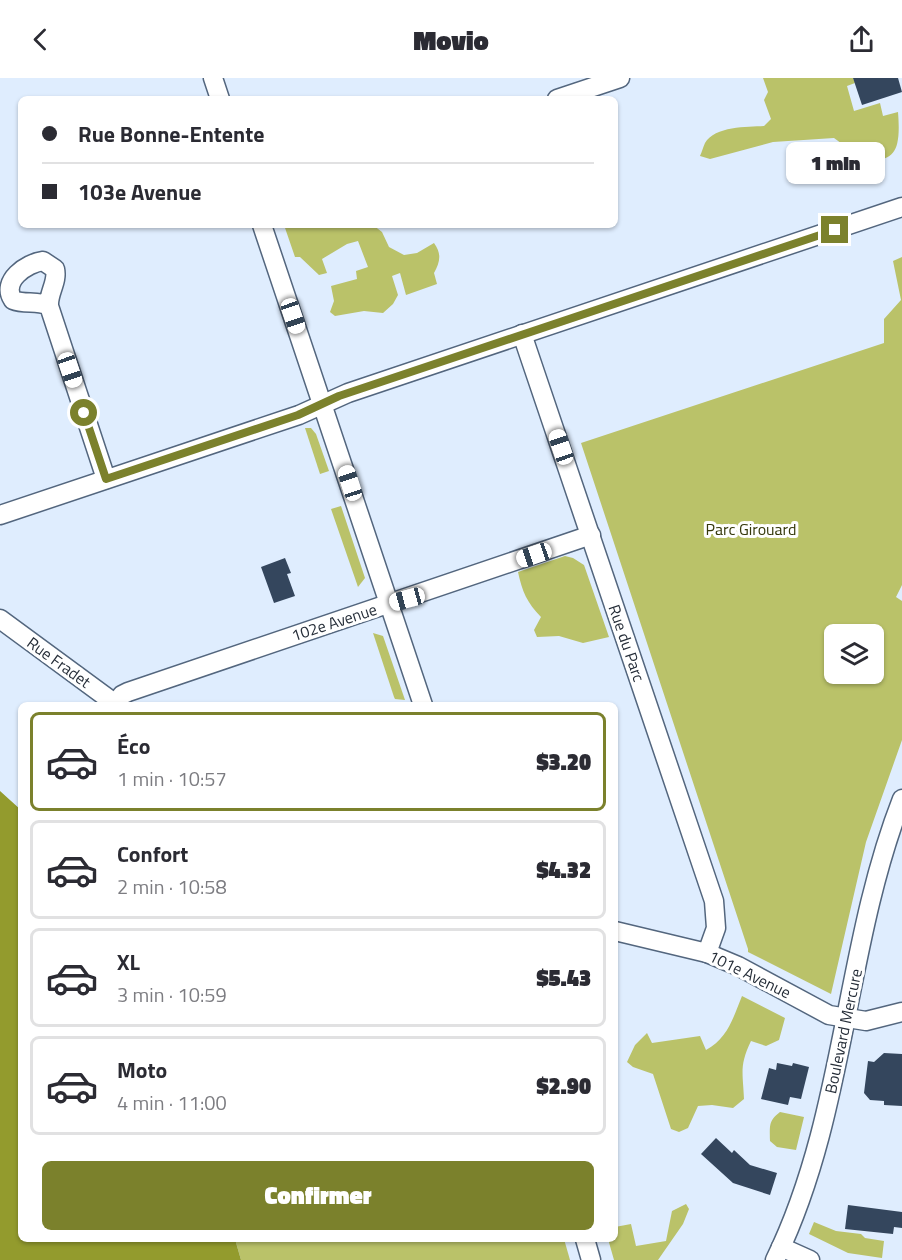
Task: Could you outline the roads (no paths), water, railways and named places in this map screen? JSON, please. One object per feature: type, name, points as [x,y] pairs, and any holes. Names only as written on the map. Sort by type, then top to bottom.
[{"type":"street","points":[[213,78],[219,96]]},
{"type":"street","points":[[566,96],[620,78]]},
{"type":"street","points":[[0,515],[298,415],[339,396],[902,207]]},
{"type":"street","points":[[263,228],[422,702]]},
{"type":"street","points":[[49,306],[106,479]]},
{"type":"street","name":"Rue du Parc","points":[[522,334],[714,901],[716,928],[707,952]]},
{"type":"street","name":"102e Avenue","points":[[117,702],[122,695],[128,692],[591,535]]},
{"type":"street","name":"Rue Fradet","points":[[0,619],[113,702]]},
{"type":"street","name":"Boulevard Mercure","points":[[778,1253],[799,1203],[812,1163],[875,884],[902,799]]},
{"type":"street","name":"101e Avenue","points":[[618,932],[707,952],[738,966],[822,1012],[866,1021],[902,1012]]},
{"type":"street","points":[[586,1242],[591,1260]]},
{"type":"street","points":[[778,1253],[810,1260]]},
{"type":"park label","name":"Parc Girouard","points":[[751,529]]}]
